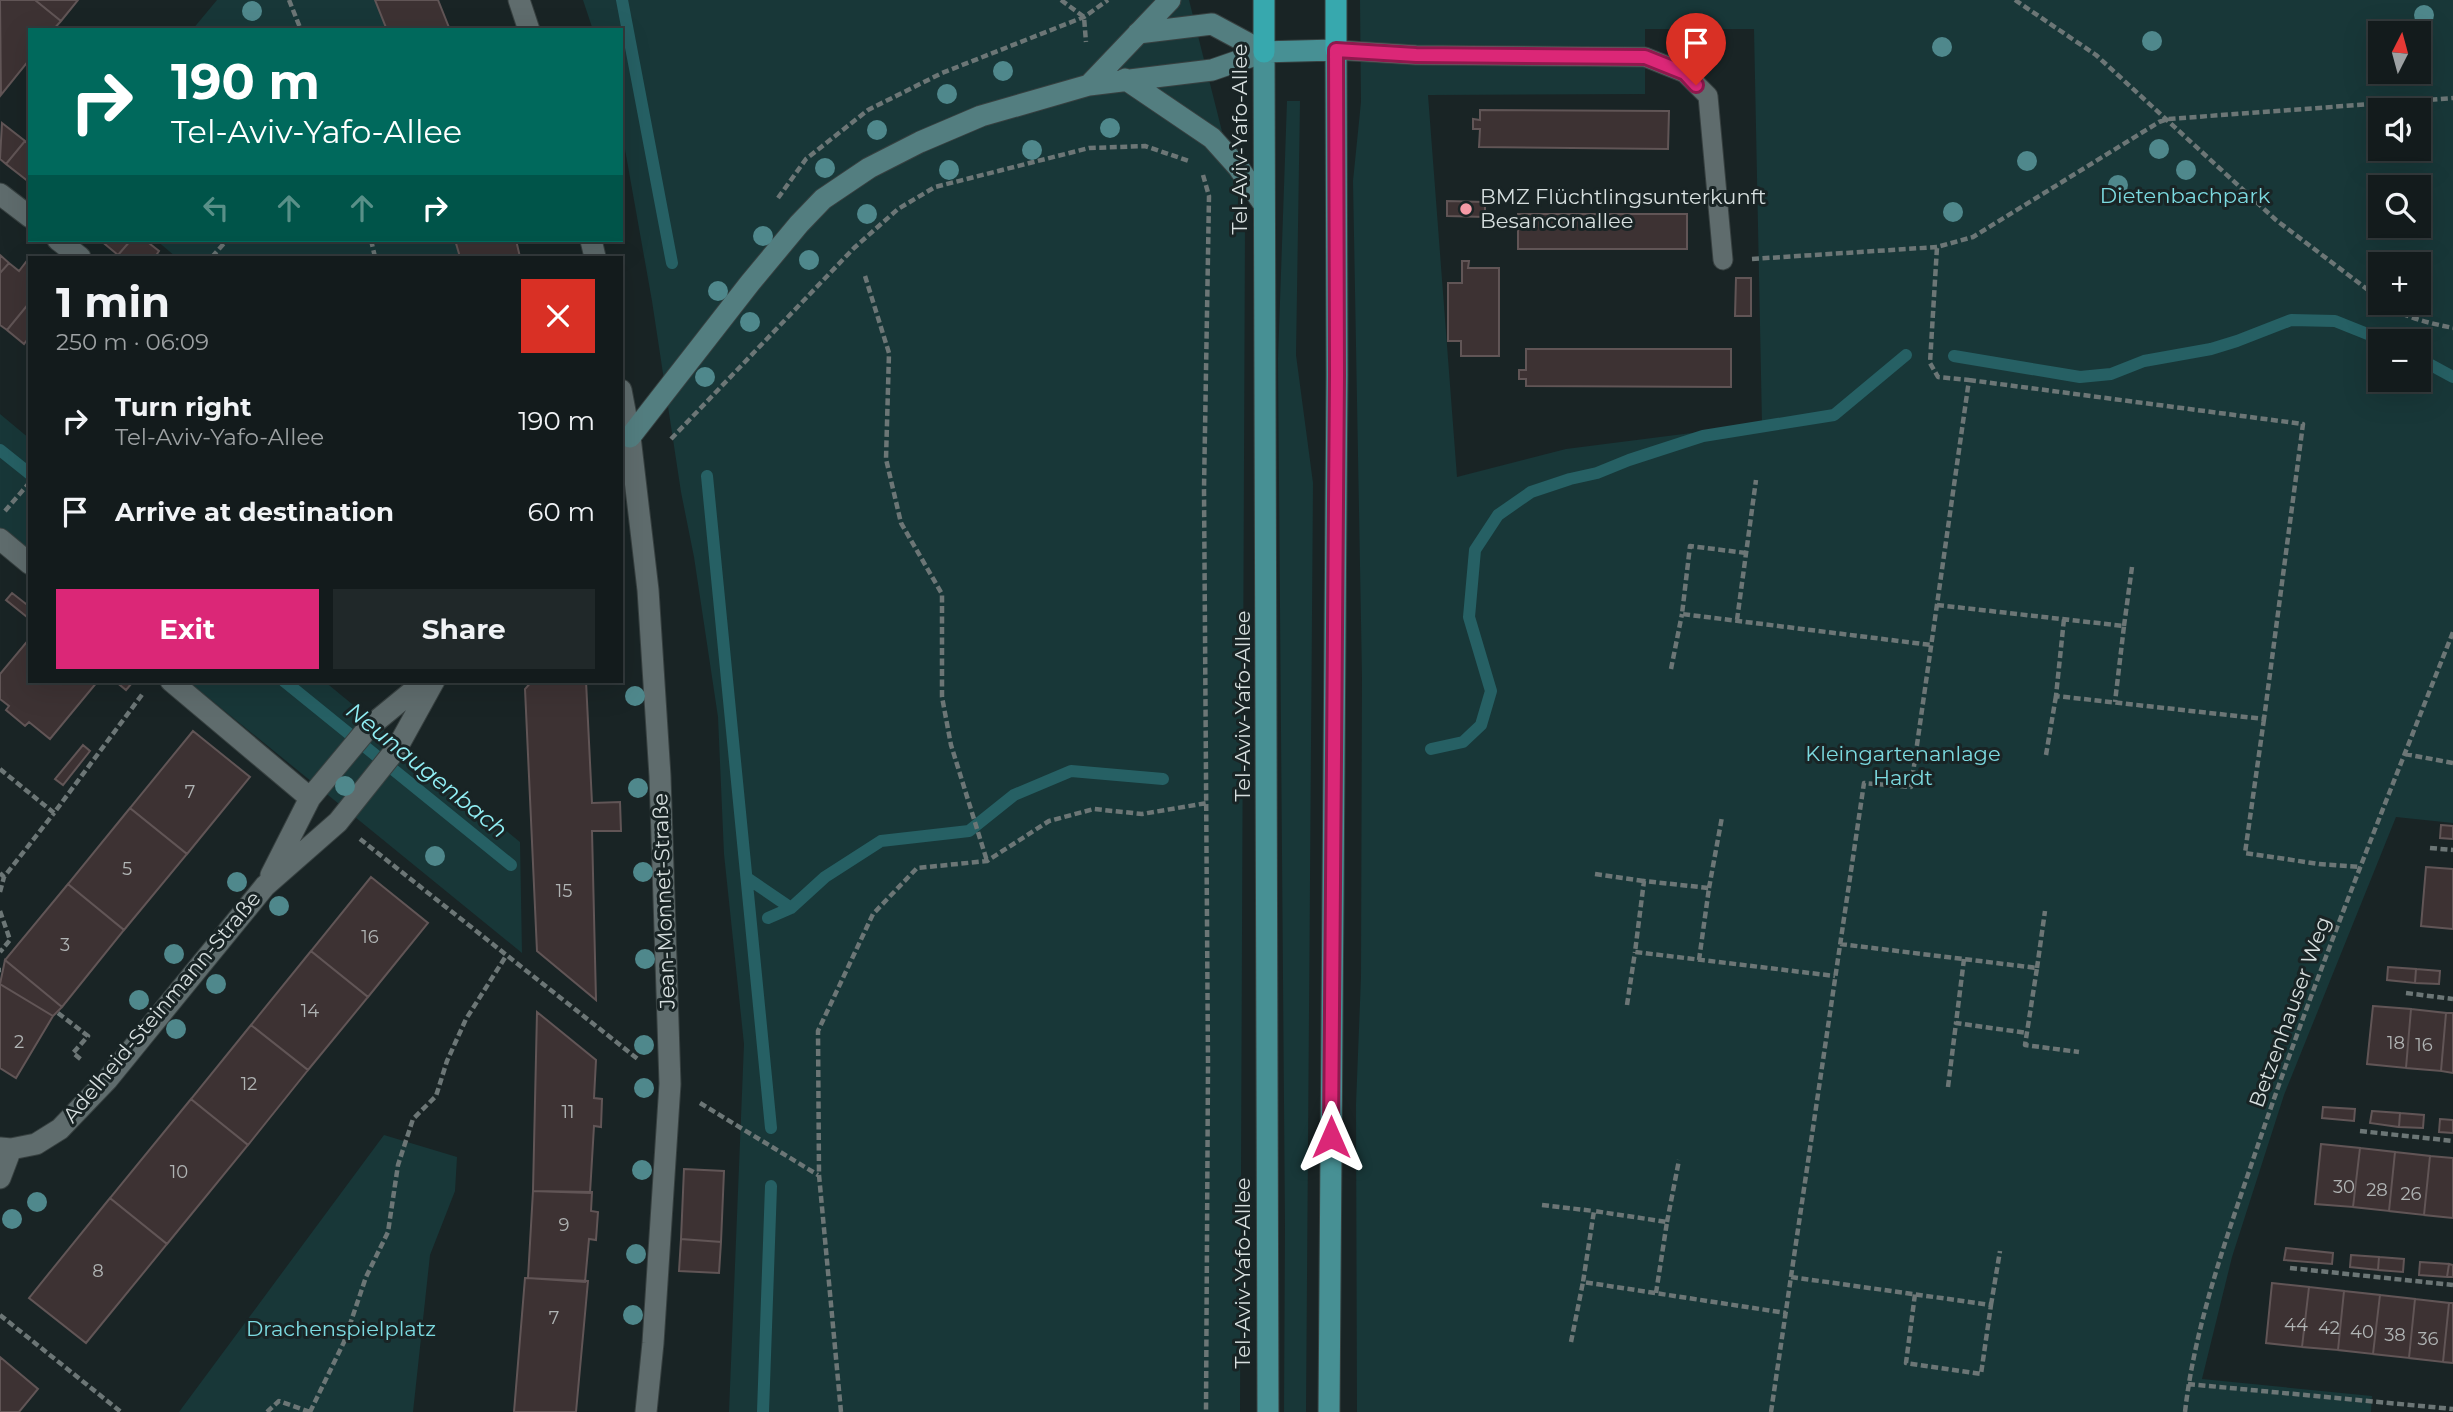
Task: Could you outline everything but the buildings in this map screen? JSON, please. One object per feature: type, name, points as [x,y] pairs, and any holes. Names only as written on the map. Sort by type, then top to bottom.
[{"type":"highway","name":"Tel-Aviv-Yafo-Allee","points":[[1264,0],[1264,52]]},
{"type":"highway","points":[[1336,0],[1336,50]]},
{"type":"main road","points":[[1264,52],[1336,50],[1337,389],[1329,1412]]},
{"type":"main road","name":"Tel-Aviv-Yafo-Allee","points":[[1264,52],[1268,1412]]},
{"type":"street","points":[[519,0],[528,28]]},
{"type":"street","points":[[1089,85],[1170,0]]},
{"type":"street","points":[[1138,33],[1212,24],[1264,52]]},
{"type":"street","points":[[625,442],[750,283],[823,199],[869,167],[981,116],[1089,85],[1212,70],[1264,52]]},
{"type":"street","points":[[1125,79],[1212,138],[1238,167],[1263,202]]},
{"type":"street","points":[[0,194],[28,215]]},
{"type":"street","points":[[61,242],[79,256]]},
{"type":"street","name":"Jean-Monnet-Straße","points":[[623,416],[650,617],[660,776],[670,1084],[646,1412]]},
{"type":"street","points":[[0,539],[28,562]]},
{"type":"street","points":[[173,683],[310,798]]},
{"type":"street","name":"Adelheid-Steinmann-Straße","points":[[265,886],[310,798],[369,727],[423,683]]},
{"type":"street","name":"Adelheid-Steinmann-Straße","points":[[0,1178],[6,1149],[36,1144],[60,1129],[107,1080],[265,886],[338,822],[397,748],[433,683]]},
{"type":"lane","points":[[1336,50],[1416,55],[1645,57],[1685,73],[1708,96],[1723,260]]},
{"type":"path","points":[[289,0],[300,28]]},
{"type":"path","points":[[1061,0],[1084,17],[1089,85]]},
{"type":"path","points":[[1084,17],[1108,0]]},
{"type":"path","points":[[2015,0],[2096,55],[2276,219],[2368,290]]},
{"type":"path","points":[[1723,260],[1937,247],[1973,237],[2168,119],[2453,97]]},
{"type":"path","points":[[625,442],[662,448],[854,248],[898,209],[935,187],[1089,148],[1145,146],[1199,165],[1209,196],[1204,489],[1207,803],[1206,1412]]},
{"type":"path","points":[[213,256],[225,242]]},
{"type":"path","points":[[1937,247],[1930,363],[1938,376],[2303,424],[2245,853],[2361,867]]},
{"type":"path","points":[[866,276],[889,353],[886,459],[901,523],[942,594],[942,697],[951,745],[987,860]]},
{"type":"path","points":[[2407,315],[2453,328]]},
{"type":"path","points":[[1771,1412],[1864,783],[1911,787],[1969,380]]},
{"type":"path","points":[[1737,620],[1756,480]]},
{"type":"path","points":[[15,499],[28,484]]},
{"type":"path","points":[[1671,669],[1682,614],[1690,546],[1746,553]]},
{"type":"path","points":[[2115,702],[2132,567]]},
{"type":"path","points":[[1937,605],[2124,626]]},
{"type":"path","points":[[1682,614],[1931,645]]},
{"type":"path","points":[[2046,755],[2056,696],[2064,620]]},
{"type":"path","name":"Betzenhauser Weg","points":[[2185,1412],[2188,1384],[2221,1253],[2290,1050],[2453,632]]},
{"type":"path","points":[[0,892],[2,875],[54,813],[144,692]]},
{"type":"path","points":[[2056,696],[2264,719]]},
{"type":"path","points":[[2405,754],[2453,763]]},
{"type":"path","points":[[0,769],[54,813]]},
{"type":"path","points":[[841,1412],[819,1175],[818,1031],[873,914],[917,868],[987,860],[1049,821],[1094,809],[1142,814],[1207,803]]},
{"type":"path","points":[[1699,960],[1722,817]]},
{"type":"path","points":[[338,822],[670,1084],[819,1175]]},
{"type":"path","points":[[2430,848],[2453,850]]},
{"type":"path","points":[[1595,874],[1709,888]]},
{"type":"path","points":[[1626,1005],[1644,881]]},
{"type":"path","points":[[0,911],[10,940],[0,952]]},
{"type":"path","points":[[2045,911],[2025,1045],[2079,1052]]},
{"type":"path","points":[[1840,944],[2037,968]]},
{"type":"path","points":[[1635,951],[1835,976]]},
{"type":"path","points":[[267,1412],[279,1401],[310,1412],[344,1342],[366,1278],[388,1231],[398,1165],[413,1119],[436,1096],[447,1061],[466,1018],[506,956]]},
{"type":"path","points":[[1948,1087],[1964,959]]},
{"type":"path","points":[[2406,993],[2453,999]]},
{"type":"path","points":[[58,1013],[88,1035],[74,1053],[107,1080]]},
{"type":"path","points":[[1956,1023],[2027,1032]]},
{"type":"path","points":[[2360,1131],[2453,1141]]},
{"type":"path","points":[[1656,1293],[1679,1160]]},
{"type":"path","points":[[1542,1205],[1667,1222]]},
{"type":"path","points":[[1571,1342],[1594,1211]]},
{"type":"path","points":[[1915,1294],[1906,1363],[1982,1374],[2000,1251]]},
{"type":"path","points":[[2290,1268],[2453,1285]]},
{"type":"path","points":[[1791,1277],[1991,1305]]},
{"type":"path","points":[[1583,1282],[1786,1313]]},
{"type":"path","points":[[0,1315],[121,1412]]},
{"type":"path","points":[[2188,1384],[2427,1409],[2453,1409]]},
{"type":"green space","points":[[217,0],[375,0],[386,28],[194,28]]},
{"type":"green space","points":[[583,0],[1189,0],[1245,223],[1240,1412],[729,1412],[744,1044],[724,854],[718,717],[652,301],[623,138],[623,28],[592,28]]},
{"type":"green space","name":"Kleingartenanlage Hardt","points":[[1360,0],[2453,0],[2453,823],[2396,817],[2284,1095],[2232,1257],[2202,1379],[2372,1396],[2371,1412],[1357,1412],[1356,1105],[1361,977],[1362,676],[1353,181],[1361,102]],"holes":[[[1645,29],[1754,29],[1762,424],[1566,449],[1457,477],[1428,95],[1645,94]]]},
{"type":"green space","points":[[1287,101],[1300,101],[1296,355],[1313,483],[1306,1412],[1284,1412],[1278,359]]},
{"type":"green space","points":[[158,242],[456,242],[460,256],[175,256]]},
{"type":"green space","points":[[0,414],[28,437],[28,550],[0,528]]},
{"type":"green space","points":[[190,683],[326,683],[520,842],[522,953]]},
{"type":"green space","name":"Drachenspielplatz","points":[[384,1135],[457,1157],[455,1191],[430,1255],[413,1412],[179,1412]]},
{"type":"waterway","points":[[622,0],[672,263]]},
{"type":"waterway","name":"Neunaugenbach","points":[[1954,356],[2080,377],[2111,374],[2144,361],[2211,349],[2291,320],[2335,321],[2368,334]]},
{"type":"waterway","name":"Neunaugenbach","points":[[1431,749],[1463,742],[1481,725],[1491,691],[1469,617],[1475,550],[1498,515],[1531,492],[1597,473],[1703,436],[1834,415],[1906,355]]},
{"type":"waterway","name":"Neunaugenbach","points":[[2431,365],[2453,377]]},
{"type":"waterway","name":"Neunaugenbach","points":[[0,450],[28,472]]},
{"type":"waterway","points":[[707,476],[771,1128]]},
{"type":"waterway","name":"Neunaugenbach","points":[[286,683],[511,865]]},
{"type":"waterway","name":"Neunaugenbach","points":[[768,918],[791,908],[825,877],[881,841],[969,831],[1014,795],[1071,771],[1163,779]]},
{"type":"waterway","points":[[747,878],[791,908]]},
{"type":"waterway","points":[[763,1412],[771,1186]]},
{"type":"place","name":"BMZ Flüchtlingsunterkunft Besanconallee","points":[[1466,209]]},
{"type":"route","points":[[1331,1137],[1337,375],[1336,50],[1416,55],[1645,57],[1685,73],[1696,85]]},
{"type":"park label","name":"Dietenbachpark","points":[[2185,196]]}]
